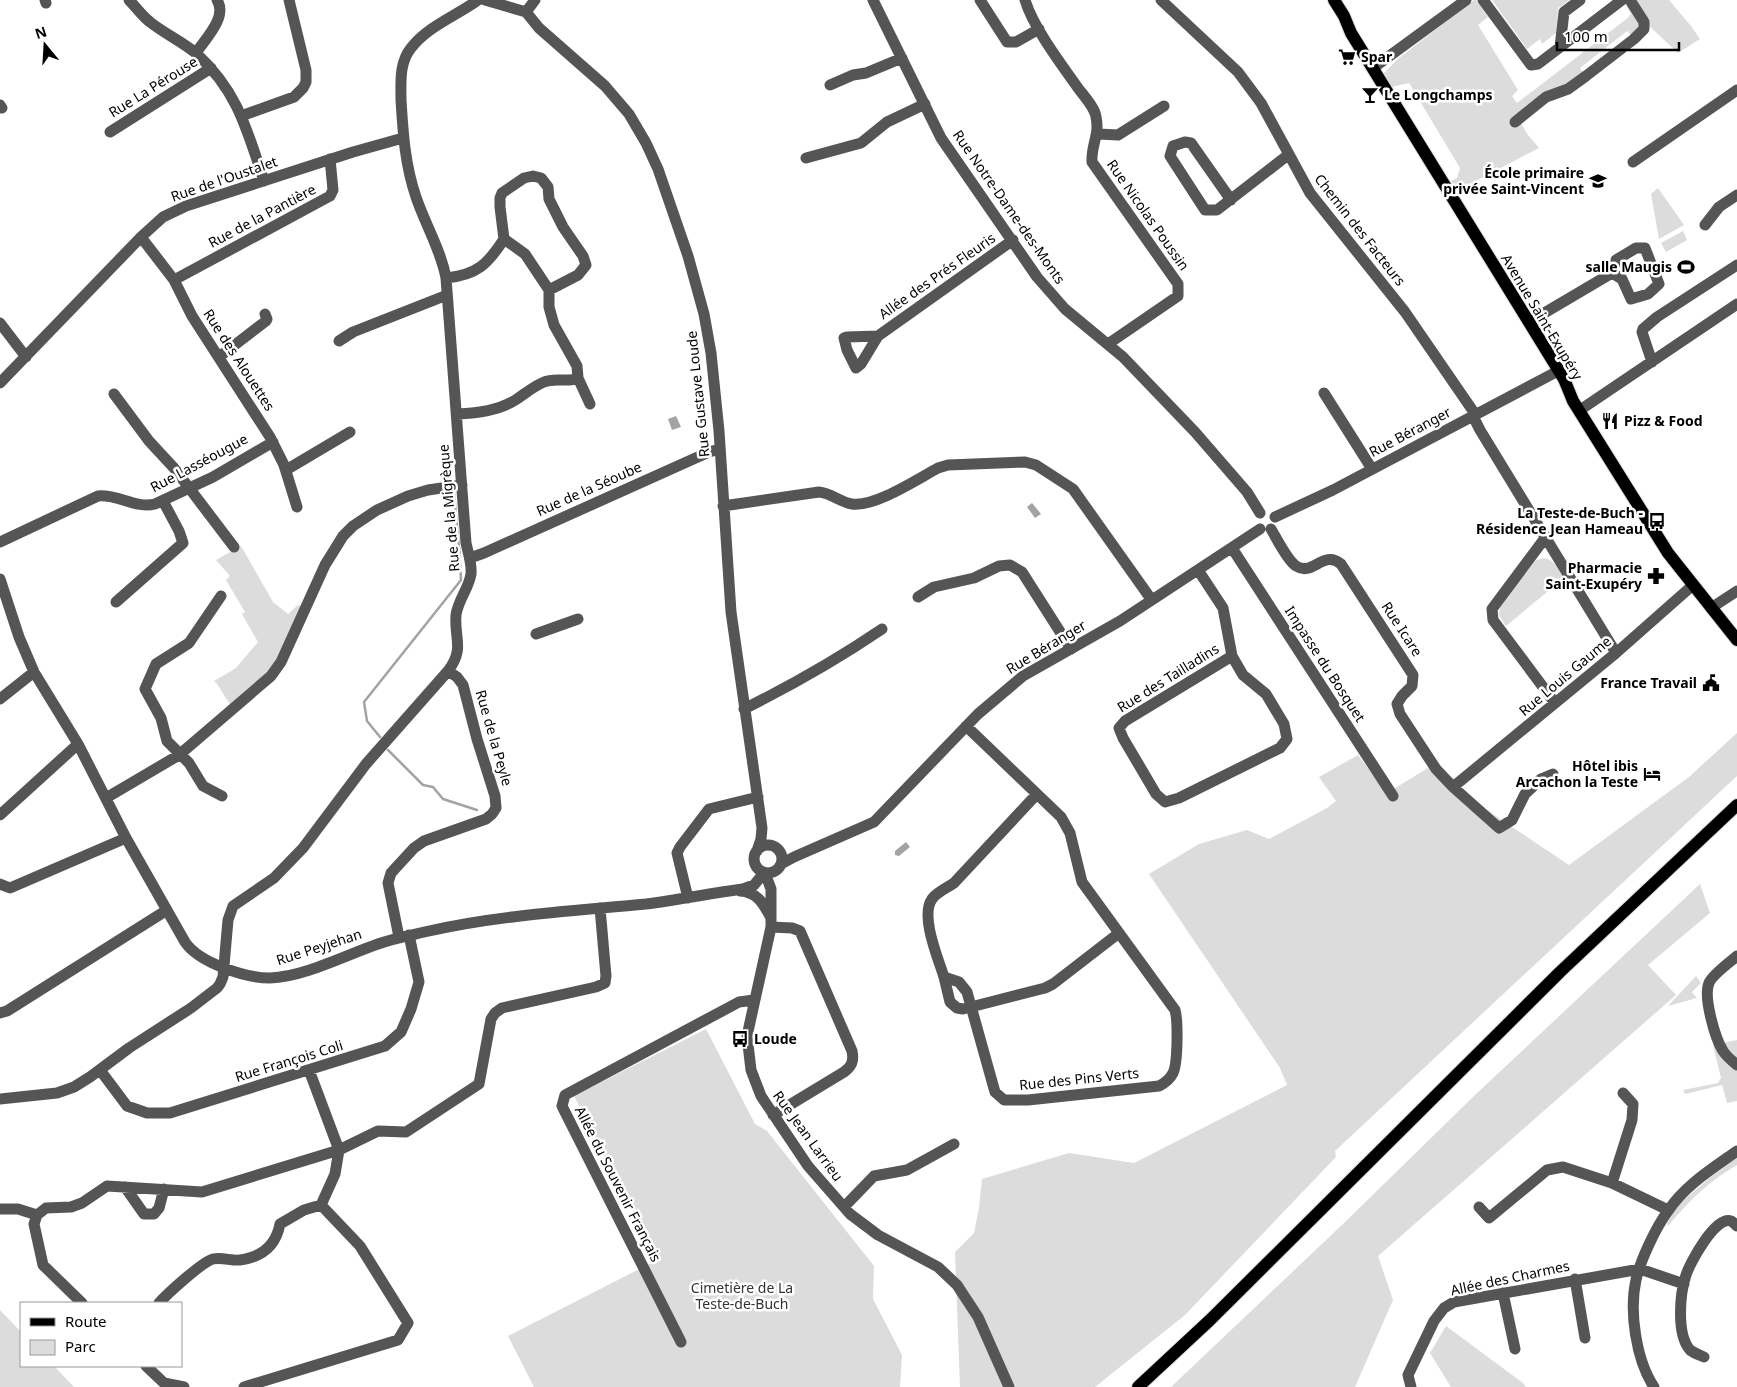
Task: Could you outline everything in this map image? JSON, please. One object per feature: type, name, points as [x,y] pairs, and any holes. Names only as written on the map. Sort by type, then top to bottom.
[{"type":"main road","name":"Avenue Saint-Exupéry","points":[[1334,0],[1344,16],[1351,33],[1529,322],[1663,546],[1737,640]]},
{"type":"main road","points":[[1138,1387],[1216,1314],[1560,972],[1737,805]]},
{"type":"main road","points":[[1710,832],[1737,813]]},
{"type":"street","points":[[129,0],[150,22],[196,53],[226,86],[241,116],[264,181]]},
{"type":"street","points":[[196,53],[219,19],[219,3],[217,0]]},
{"type":"street","points":[[241,116],[294,96],[303,88],[306,82],[306,70],[289,0]]},
{"type":"street","name":"Rue de la Migrèque","points":[[0,1099],[62,1092],[81,1083],[129,1048],[191,1008],[217,988],[222,981],[228,920],[233,906],[274,878],[303,848],[366,764],[448,671],[455,660],[458,652],[456,614],[470,574],[470,558],[466,543],[446,278],[440,257],[410,180],[403,138],[401,81],[404,61],[410,49],[438,24],[478,0]]},
{"type":"street","points":[[484,0],[526,12],[535,0]]},
{"type":"street","name":"Rue Notre-Dame-des-Monts","points":[[873,0],[941,138],[1037,277],[1065,309],[1123,357],[1195,432],[1247,492],[1260,513]]},
{"type":"street","points":[[980,0],[1007,42],[1016,42],[1039,28]]},
{"type":"street","name":"Rue Nicolas Poussin","points":[[1025,0],[1028,10],[1039,28],[1096,115],[1098,134],[1091,151],[1092,162],[1178,284],[1178,296],[1108,344]]},
{"type":"street","name":"Chemin des Facteurs","points":[[1161,0],[1238,72],[1261,103],[1310,193],[1405,312],[1473,411],[1480,430],[1616,654]]},
{"type":"street","points":[[1373,68],[1466,0]]},
{"type":"street","points":[[1483,0],[1531,65],[1538,64],[1622,0]]},
{"type":"street","points":[[1560,47],[1564,12],[1580,0]]},
{"type":"street","points":[[1515,122],[1546,97],[1568,89],[1634,39],[1644,29],[1644,22],[1630,0]]},
{"type":"street","name":"Rue Gustave Loude","points":[[526,12],[539,28],[615,95],[638,128],[658,169],[688,256],[704,314],[711,353],[720,449],[731,612],[762,828],[757,851]]},
{"type":"street","points":[[830,85],[902,58]]},
{"type":"street","name":"Rue La Pérouse","points":[[110,132],[211,68]]},
{"type":"street","points":[[1633,162],[1737,90]]},
{"type":"street","points":[[806,158],[861,143],[887,122],[925,104]]},
{"type":"street","points":[[1098,134],[1118,135],[1164,106]]},
{"type":"street","name":"Rue de l'Oustalet","points":[[0,383],[156,222],[171,212],[330,159],[403,138]]},
{"type":"street","points":[[1230,200],[1191,143],[1185,142],[1174,146],[1170,156],[1204,210],[1217,210],[1230,200],[1288,155]]},
{"type":"street","name":"Rue de la Pantière","points":[[174,280],[330,196],[334,190],[330,159]]},
{"type":"street","points":[[446,278],[464,276],[488,262],[504,239],[500,207],[502,193],[528,177],[541,178],[548,187],[549,199],[563,228],[583,256],[586,265],[578,274],[549,290]]},
{"type":"street","points":[[1705,225],[1719,207],[1737,195]]},
{"type":"street","name":"Rue des Alouettes","points":[[141,237],[174,280],[192,316],[273,442],[286,470],[297,507]]},
{"type":"street","points":[[504,239],[525,254],[549,290],[554,325],[577,366],[578,378],[590,404]]},
{"type":"street","name":"Allée des Prés Fleuris","points":[[878,336],[1013,240]]},
{"type":"street","points":[[1529,322],[1612,273],[1616,260],[1636,248],[1645,248],[1659,284],[1648,294],[1631,299],[1622,279],[1612,273]]},
{"type":"street","points":[[1652,362],[1642,332],[1643,328],[1737,266]]},
{"type":"street","points":[[339,341],[353,332],[447,295]]},
{"type":"street","points":[[1580,410],[1737,304]]},
{"type":"street","points":[[219,357],[266,322],[265,314]]},
{"type":"street","points":[[0,323],[26,357]]},
{"type":"street","name":"Rue Béranger","points":[[1275,517],[1372,470],[1558,371]]},
{"type":"street","points":[[456,414],[488,411],[517,400],[529,390],[545,382],[557,379],[572,381],[578,378]]},
{"type":"street","points":[[1324,393],[1372,470]]},
{"type":"street","points":[[114,394],[149,441],[172,464],[234,547]]},
{"type":"street","points":[[286,470],[350,432]]},
{"type":"street","name":"Rue Lasséougue","points":[[0,542],[98,496],[112,496],[145,506],[163,501],[224,470],[273,442]]},
{"type":"street","name":"Rue de la Séoube","points":[[470,558],[708,452],[720,449]]},
{"type":"street","points":[[723,506],[819,492],[826,493],[846,503],[868,504],[938,468],[948,465],[1025,462],[1036,465],[1073,488],[1151,600]]},
{"type":"street","points":[[106,798],[179,755],[266,682],[275,671],[325,565],[343,536],[353,526],[377,510],[408,496],[428,490],[462,485]]},
{"type":"street","points":[[116,602],[183,543],[163,501]]},
{"type":"street","points":[[1268,512],[1275,517],[1276,523],[1265,529],[1256,522],[1260,513],[1268,512]]},
{"type":"street","name":"Rue Béranger","points":[[781,865],[794,857],[874,822],[966,726],[1009,686],[1023,676],[1120,621],[1232,548],[1265,529]]},
{"type":"street","name":"Rue Icare","points":[[1265,529],[1299,568],[1309,568],[1330,559],[1341,564],[1413,675],[1412,686],[1399,699],[1398,709],[1428,758],[1453,787],[1499,828],[1512,820],[1525,794],[1541,779],[1553,774]]},
{"type":"street","points":[[1545,538],[1492,609],[1493,620],[1555,703]]},
{"type":"street","name":"Impasse du Bosquet","points":[[1232,548],[1393,796]]},
{"type":"street","points":[[918,597],[934,587],[974,578],[999,566],[1010,565],[1022,572],[1071,649]]},
{"type":"street","name":"Rue des Tailladins","points":[[1198,570],[1223,608],[1232,656],[1243,675],[1266,694],[1284,724],[1287,739],[1280,748],[1180,798],[1166,802],[1156,794],[1119,728],[1124,721],[1232,656]]},
{"type":"street","name":"Rue Peyjehan","points":[[0,579],[19,637],[34,672],[78,744],[126,838],[167,910],[190,949],[201,957],[224,967],[256,977],[282,977],[378,943],[404,936],[476,921],[688,898],[750,888],[758,882],[764,873]]},
{"type":"street","name":"Rue Louis Gaume","points":[[1453,787],[1616,654],[1692,585]]},
{"type":"street","points":[[1711,608],[1737,591]]},
{"type":"street","points":[[221,596],[189,643],[156,664],[145,685],[146,694],[161,718],[167,741],[192,767],[203,786],[207,790],[222,796]]},
{"type":"street","points":[[536,634],[578,619]]},
{"type":"street","points":[[744,709],[848,653],[882,629]]},
{"type":"street","name":"Rue de la Peyle","points":[[404,936],[388,883],[391,873],[419,844],[486,819],[496,808],[495,796],[477,739],[466,692],[460,680],[448,671]]},
{"type":"street","points":[[0,698],[34,672]]},
{"type":"street","name":"Rue des Pins Verts","points":[[944,977],[959,982],[964,986],[992,1085],[995,1092],[1004,1100],[1028,1100],[1159,1086],[1168,1080],[1175,1068],[1176,1015],[1172,1004],[1082,882],[1066,824],[966,726]]},
{"type":"street","points":[[0,815],[78,744]]},
{"type":"street","points":[[1037,794],[954,883],[938,893],[928,906],[927,916],[930,930],[953,1006],[957,1008],[971,1006],[1046,988],[1119,933]]},
{"type":"street","points":[[688,898],[677,853],[680,847],[709,809],[758,797]]},
{"type":"street","name":"Rue Gustave Loude","points":[[762,828],[776,848]]},
{"type":"street","points":[[0,884],[10,888],[126,838]]},
{"type":"street","points":[[765,846],[776,848],[782,857],[781,865],[774,872],[764,873],[755,864],[754,859],[757,851],[765,846]]},
{"type":"street","name":"Rue Béranger","points":[[776,848],[792,851],[819,847]]},
{"type":"street","name":"Rue Peyjehan","points":[[726,891],[747,882],[753,873],[755,864]]},
{"type":"street","name":"Rue Jean Larrieu","points":[[770,889],[781,865]]},
{"type":"street","name":"Rue Jean Larrieu","points":[[764,873],[770,889],[771,922],[765,958],[747,1036],[750,1061],[759,1092],[808,1166],[844,1207],[878,1235],[938,1267],[958,1285],[978,1316],[1009,1387]]},
{"type":"street","name":"Rue Peyjehan","points":[[726,891],[746,891],[752,893],[763,903],[771,922]]},
{"type":"street","points":[[81,1302],[43,1265],[34,1224],[37,1215],[46,1208],[71,1208],[107,1186],[202,1192],[339,1150],[378,1131],[406,1132],[479,1084],[490,1019],[495,1013],[502,1008],[596,987],[605,983],[600,908]]},
{"type":"street","points":[[0,1013],[7,1011],[167,910]]},
{"type":"street","points":[[771,922],[797,929],[802,934],[852,1051],[853,1060],[844,1072],[773,1115]]},
{"type":"street","name":"Rue François Coli","points":[[100,1070],[127,1106],[147,1113],[170,1113],[385,1046],[402,1032],[419,982],[404,936]]},
{"type":"street","points":[[1737,956],[1709,981],[1707,993],[1719,1044],[1729,1058],[1737,1065]]},
{"type":"street","name":"Allée du Souvenir Français","points":[[682,1342],[562,1106],[565,1095],[739,1002],[754,1000]]},
{"type":"street","points":[[160,1302],[172,1288],[212,1259],[241,1260],[265,1251],[278,1237],[280,1224],[304,1210],[321,1205],[335,1174],[339,1150],[309,1070]]},
{"type":"street","points":[[1612,1184],[1632,1120],[1633,1104],[1623,1092]]},
{"type":"street","points":[[844,1207],[874,1176],[907,1170],[954,1144]]},
{"type":"street","points":[[1650,1386],[1638,1349],[1633,1309],[1636,1280],[1640,1269],[1653,1238],[1668,1210],[1699,1180],[1737,1151]]},
{"type":"street","points":[[1479,1207],[1489,1218],[1547,1170],[1563,1166],[1612,1184],[1668,1210]]},
{"type":"street","points":[[126,1187],[144,1214],[154,1214],[159,1208],[164,1189]]},
{"type":"street","points":[[244,1387],[398,1340],[408,1323],[360,1246],[321,1205]]},
{"type":"street","points":[[0,1208],[18,1208],[37,1215]]},
{"type":"street","points":[[1704,1357],[1692,1351],[1686,1344],[1682,1330],[1681,1306],[1686,1275],[1696,1256],[1714,1230],[1726,1221],[1731,1221],[1737,1226]]},
{"type":"street","points":[[1640,1269],[1684,1284]]},
{"type":"street","name":"Allée des Charmes","points":[[1411,1387],[1408,1375],[1434,1321],[1444,1308],[1454,1302],[1640,1269]]},
{"type":"street","points":[[1575,1280],[1585,1338]]},
{"type":"street","points":[[1503,1293],[1516,1350]]},
{"type":"street","points":[[147,1367],[164,1383],[184,1387]]},
{"type":"green space","points":[[1476,0],[1488,17],[1478,25],[1518,90],[1512,96],[1517,103],[1629,17],[1631,14],[1627,7],[1627,0],[1669,0],[1700,39],[1678,53],[1646,23],[1631,35],[1627,31],[1580,68],[1584,74],[1517,117],[1539,148],[1457,191],[1451,181],[1457,178],[1460,168],[1409,83],[1391,87],[1382,75],[1399,58]]},
{"type":"green space","points":[[1492,0],[1570,0],[1558,8],[1556,33],[1542,44],[1540,39],[1527,49]]},
{"type":"green space","points":[[1658,188],[1684,225],[1659,239],[1651,194]]},
{"type":"green space","points":[[1683,231],[1687,240],[1666,252],[1661,243]]},
{"type":"green space","points":[[241,546],[273,602],[288,614],[298,605],[301,606],[278,658],[267,673],[231,706],[214,681],[236,668],[258,642],[242,614],[245,612],[226,580],[230,576],[216,560]]},
{"type":"green space","points":[[1543,558],[1553,562],[1564,578],[1506,626],[1499,615],[1500,608],[1535,561]]},
{"type":"green space","points":[[1737,733],[1737,776],[1335,1151],[1336,1157],[1185,1315],[1095,1387],[960,1387],[955,1252],[974,1233],[982,1179],[1069,1153],[1134,1163],[1287,1085],[1280,1068],[1149,874],[1199,844],[1247,830],[1269,839],[1327,808],[1336,801],[1319,777],[1358,755],[1387,793],[1428,768],[1442,780],[1569,865],[1689,777]]},
{"type":"green space","points":[[1700,884],[1710,913],[1648,965],[1676,995],[1378,1256],[1393,1300],[1355,1387],[1171,1387],[1344,1223],[1475,1095]]},
{"type":"green space","points":[[1696,976],[1701,983],[1692,992],[1697,998],[1668,1006]]},
{"type":"green space","name":"Cimetière de La Teste-de-Buch","points":[[706,1029],[755,1124],[767,1131],[874,1266],[873,1299],[902,1355],[900,1387],[534,1387],[508,1336],[657,1260],[574,1096]]},
{"type":"green space","points":[[1737,1040],[1737,1101],[1727,1103],[1722,1085],[1685,1094],[1683,1090],[1718,1083],[1721,1078],[1713,1045]]},
{"type":"green space","points":[[1737,1158],[1737,1165],[1700,1192],[1668,1226],[1667,1223],[1679,1204]]},
{"type":"green space","points":[[0,1310],[20,1331],[20,1367],[55,1367],[74,1387],[0,1387]]},
{"type":"green space","points":[[1446,1326],[1526,1387],[1451,1387],[1430,1353]]},
{"type":"shaded area","points":[[676,416],[681,427],[672,430],[668,419]]},
{"type":"shaded area","points":[[1032,503],[1041,514],[1035,518],[1027,507]]},
{"type":"shaded area","points":[[906,842],[910,847],[899,856],[895,855],[895,851]]},
{"type":"waterway","points":[[454,493],[460,558]]},
{"type":"waterway","points":[[380,737],[367,721],[364,702],[461,580],[460,561]]},
{"type":"waterway","points":[[388,750],[423,785],[433,787],[443,799],[477,810]]},
{"type":"place","name":"Spar","points":[[1347,57]]},
{"type":"place","name":"Le Longchamps","points":[[1370,95]]},
{"type":"place","name":"École primaire privée Saint-Vincent","points":[[1598,181]]},
{"type":"place","name":"salle Maugis","points":[[1686,267]]},
{"type":"place","name":"Pizz & Food","points":[[1610,421]]},
{"type":"place","name":"La Teste-de-Buch - Résidence Jean Hameau","points":[[1657,521]]},
{"type":"place","name":"Pharmacie Saint-Exupéry","points":[[1656,576]]},
{"type":"place","name":"France Travail","points":[[1711,683]]},
{"type":"place","name":"Hôtel ibis Arcachon la Teste","points":[[1652,774]]},
{"type":"place","name":"Loude","points":[[740,1039]]}]
